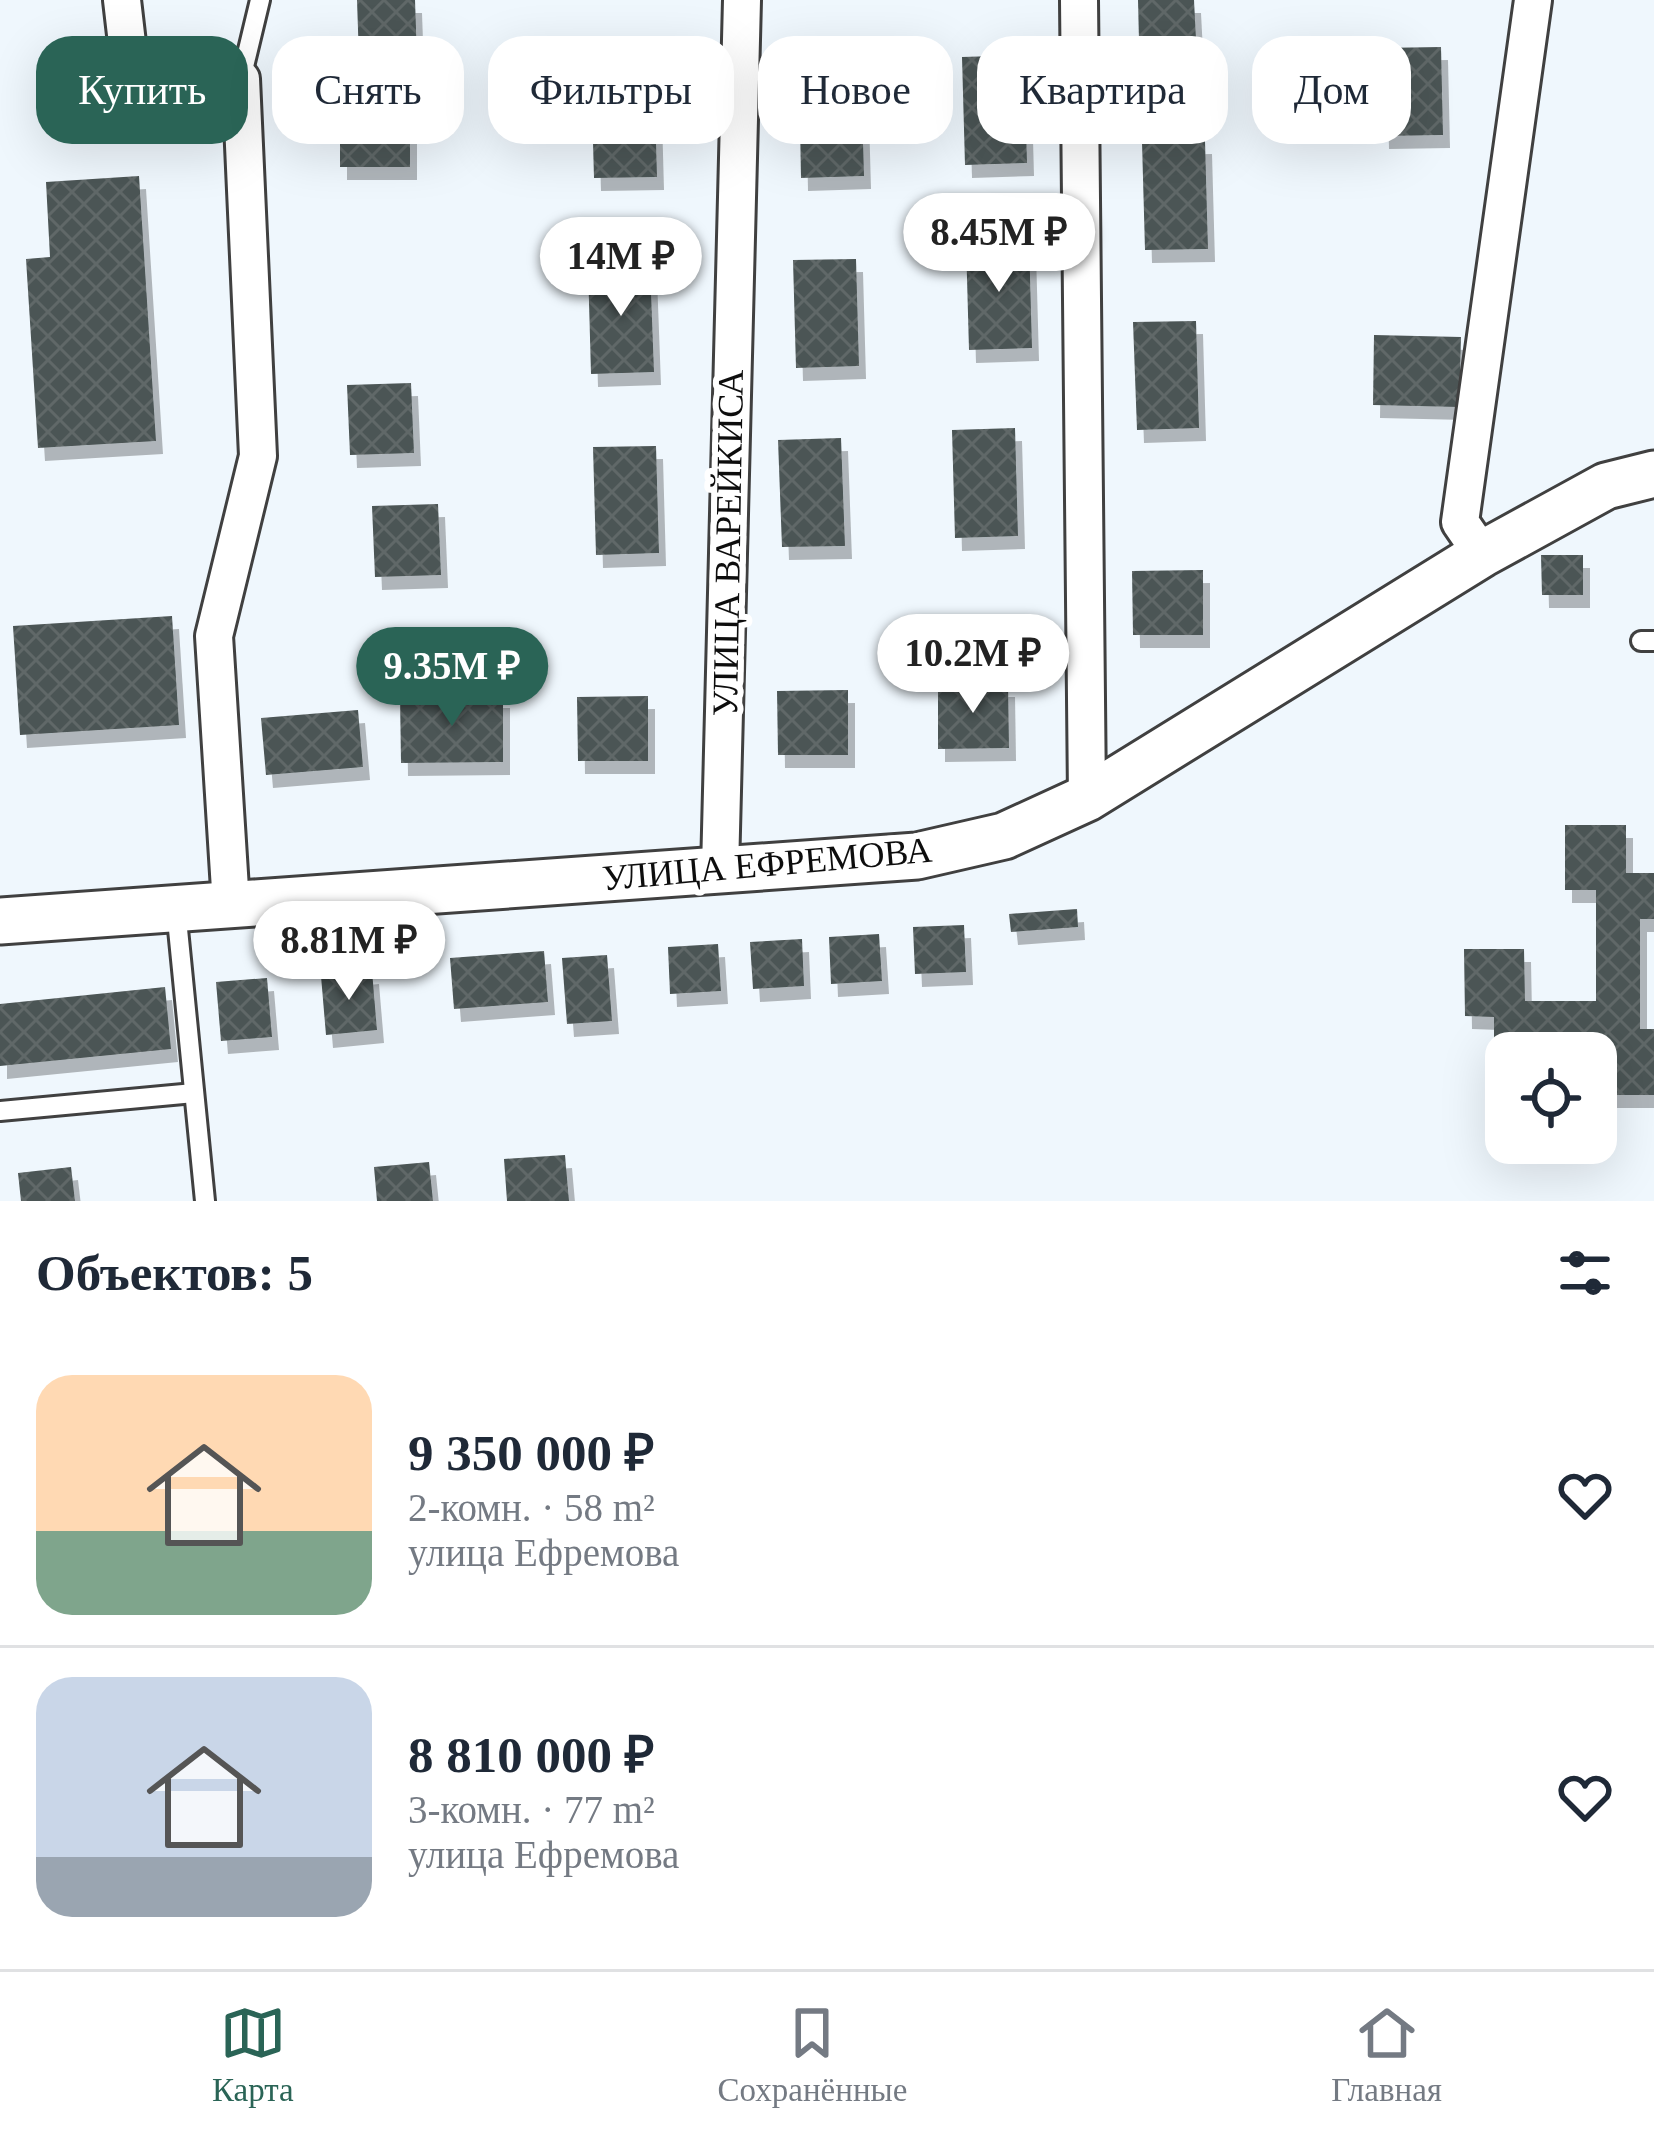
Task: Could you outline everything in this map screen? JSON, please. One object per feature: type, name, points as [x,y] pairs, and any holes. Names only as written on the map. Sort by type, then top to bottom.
[{"type":"street","points":[[122,0],[126,36]]},
{"type":"street","name":"УЛИЦА ВАРЕЙКИСА","points":[[720,870],[742,0]]},
{"type":"street","points":[[1078,0],[1087,798]]},
{"type":"street","points":[[1482,554],[1460,522],[1533,0]]},
{"type":"street","points":[[231,904],[214,636],[258,456],[244,144]]},
{"type":"street","name":"УЛИЦА ЕФРЕМОВА","points":[[0,921],[917,856],[1004,836],[1087,798],[1482,554],[1606,486],[1654,474]]},
{"type":"lane","points":[[248,50],[260,0]]},
{"type":"lane","points":[[176,909],[205,1201]]},
{"type":"lane","points":[[0,1111],[194,1093]]},
{"type":"building","points":[[357,0],[415,0],[416,36],[358,36]]},
{"type":"building","points":[[1138,0],[1194,0],[1196,36],[1139,36]]},
{"type":"building","points":[[1411,47],[1441,47],[1443,135],[1411,136]]},
{"type":"building","points":[[962,57],[977,57],[977,144],[1026,144],[1027,163],[965,165]]},
{"type":"building","points":[[340,144],[410,144],[410,167],[340,167]]},
{"type":"building","points":[[593,144],[656,144],[657,177],[594,178]]},
{"type":"building","points":[[800,144],[863,144],[864,176],[801,178]]},
{"type":"building","points":[[1142,144],[1205,144],[1208,249],[1145,250]]},
{"type":"building","points":[[139,176],[156,441],[38,448],[26,259],[50,257],[46,182]]},
{"type":"building","points":[[1029,240],[1032,348],[969,350],[966,242]]},
{"type":"building","points":[[856,259],[859,366],[796,368],[793,260]]},
{"type":"building","points":[[650,265],[654,372],[591,374],[588,266]]},
{"type":"building","points":[[1196,321],[1199,428],[1137,430],[1133,322]]},
{"type":"building","points":[[1374,335],[1461,337],[1459,407],[1373,405]]},
{"type":"building","points":[[411,383],[414,453],[350,455],[347,385]]},
{"type":"building","points":[[1015,428],[1018,536],[955,538],[952,430]]},
{"type":"building","points":[[841,438],[845,546],[782,547],[778,440]]},
{"type":"building","points":[[656,446],[659,553],[596,555],[593,447]]},
{"type":"building","points":[[438,504],[441,575],[375,577],[372,506]]},
{"type":"building","points":[[1541,555],[1583,555],[1583,595],[1542,595]]},
{"type":"building","points":[[1203,570],[1203,635],[1133,635],[1132,571]]},
{"type":"building","points":[[172,616],[179,725],[20,735],[13,626]]},
{"type":"building","points":[[938,684],[1008,684],[1009,748],[938,749]]},
{"type":"building","points":[[848,690],[848,755],[778,755],[777,691]]},
{"type":"building","points":[[400,695],[503,695],[503,762],[401,763]]},
{"type":"building","points":[[648,696],[648,761],[578,761],[577,697]]},
{"type":"building","points":[[358,710],[363,767],[266,775],[261,718]]},
{"type":"building","points":[[1565,825],[1626,825],[1626,873],[1654,873],[1654,919],[1640,919],[1640,1029],[1654,1029],[1654,1095],[1617,1095],[1617,1032],[1494,1032],[1494,1017],[1465,1016],[1464,949],[1524,949],[1525,1001],[1596,1001],[1596,890],[1565,890]]},
{"type":"building","points":[[1077,909],[1078,927],[1011,932],[1009,914]]},
{"type":"building","points":[[964,925],[966,972],[915,974],[913,927]]},
{"type":"building","points":[[879,934],[882,981],[831,984],[829,937]]},
{"type":"building","points":[[802,939],[804,986],[753,989],[750,942]]},
{"type":"building","points":[[718,944],[721,991],[670,994],[668,947]]},
{"type":"building","points":[[544,951],[548,1002],[454,1009],[450,958]]},
{"type":"building","points":[[607,955],[612,1021],[567,1024],[562,958]]},
{"type":"building","points":[[372,971],[377,1030],[326,1035],[321,976]]},
{"type":"building","points":[[267,978],[272,1037],[221,1041],[216,982]]},
{"type":"building","points":[[165,987],[171,1049],[0,1066],[0,1004]]},
{"type":"building","points":[[565,1155],[569,1201],[507,1201],[504,1159]]},
{"type":"building","points":[[429,1162],[433,1201],[377,1201],[374,1167]]},
{"type":"building","points":[[71,1167],[75,1201],[21,1201],[18,1173]]}]
